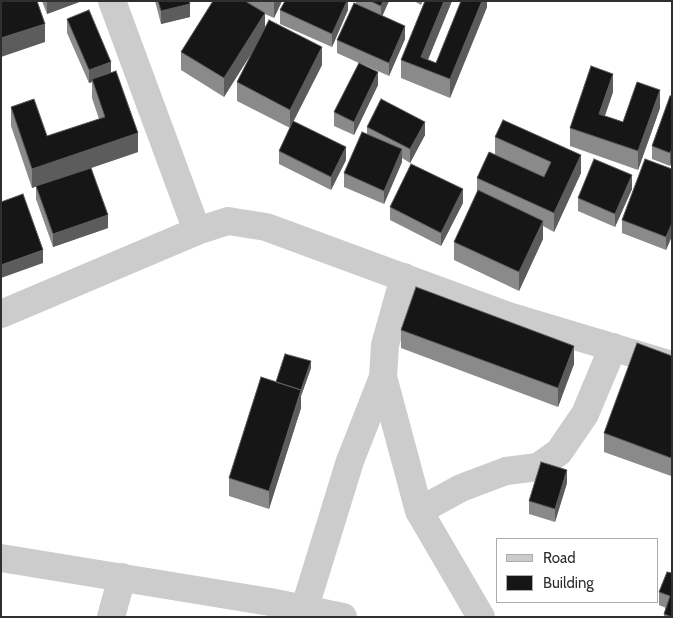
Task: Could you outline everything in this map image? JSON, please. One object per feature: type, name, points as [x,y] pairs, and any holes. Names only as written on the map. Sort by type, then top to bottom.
[{"type":"street","points":[[112,1],[197,231]]},
{"type":"street","points":[[1,314],[197,231],[228,221],[266,227],[508,316],[672,365]]},
{"type":"street","points":[[304,610],[350,461],[383,377],[385,345],[404,277]]},
{"type":"street","points":[[419,511],[461,488],[506,471],[538,467],[559,452],[585,414],[613,346]]},
{"type":"street","points":[[383,377],[419,511],[481,617]]},
{"type":"street","points":[[1,558],[122,577],[268,610],[304,610],[343,617]]},
{"type":"street","points":[[111,617],[122,577]]},
{"type":"building","points":[[1,1],[37,1],[45,24],[1,38]]},
{"type":"building","points":[[158,1],[189,1],[190,4],[161,11]]},
{"type":"building","points":[[213,1],[245,1],[265,13],[224,78],[181,52]]},
{"type":"building","points":[[285,1],[347,1],[332,34],[280,10]]},
{"type":"building","points":[[370,1],[383,1],[381,6]]},
{"type":"building","points":[[425,1],[444,1],[421,57],[436,63],[461,1],[482,1],[450,79],[401,60]]},
{"type":"building","points":[[354,3],[405,26],[389,63],[337,40]]},
{"type":"building","points":[[89,10],[111,62],[89,70],[67,19]]},
{"type":"building","points":[[269,20],[322,47],[290,110],[237,82]]},
{"type":"building","points":[[359,63],[378,72],[354,122],[334,112]]},
{"type":"building","points":[[591,66],[613,74],[599,114],[623,122],[637,82],[660,90],[638,151],[570,128]]},
{"type":"building","points":[[116,71],[138,133],[32,169],[11,107],[34,99],[47,136],[105,117],[92,79]]},
{"type":"building","points":[[670,96],[672,96],[672,148],[670,153],[652,146]]},
{"type":"building","points":[[381,99],[425,122],[410,149],[367,127]]},
{"type":"building","points":[[503,120],[581,155],[554,213],[477,178],[489,152],[544,177],[551,162],[495,137]]},
{"type":"building","points":[[293,121],[346,147],[331,177],[279,151]]},
{"type":"building","points":[[362,132],[402,149],[384,191],[344,173]]},
{"type":"building","points":[[594,159],[632,175],[615,214],[578,198]]},
{"type":"building","points":[[645,159],[672,169],[672,223],[666,237],[622,220]]},
{"type":"building","points":[[411,164],[463,189],[441,233],[390,207]]},
{"type":"building","points":[[91,168],[108,215],[53,234],[36,186]]},
{"type":"building","points":[[478,190],[543,221],[519,272],[454,242]]},
{"type":"building","points":[[23,194],[43,250],[1,265],[1,202]]},
{"type":"building","points":[[416,287],[574,346],[558,388],[401,330]]},
{"type":"building","points":[[637,343],[672,356],[671,458],[604,433]]},
{"type":"building","points":[[285,354],[311,361],[301,390],[276,382]]},
{"type":"building","points":[[261,377],[301,390],[269,491],[229,478]]},
{"type":"building","points":[[541,462],[567,470],[555,509],[529,501]]},
{"type":"building","points":[[667,572],[672,573],[672,617],[664,614],[670,596],[659,592]]}]
